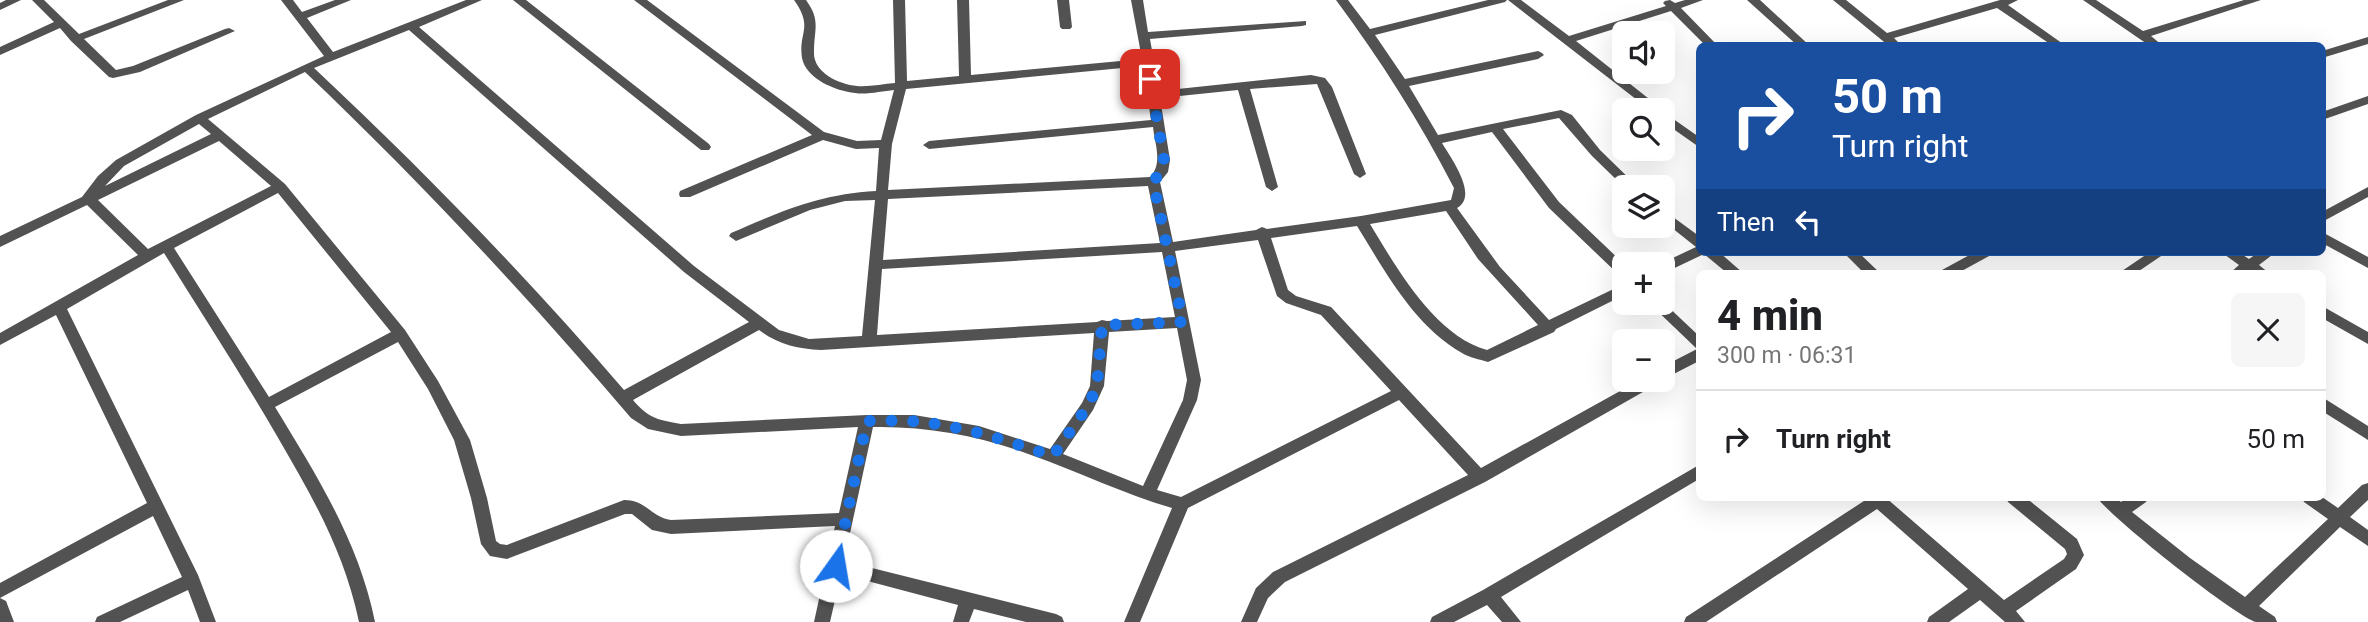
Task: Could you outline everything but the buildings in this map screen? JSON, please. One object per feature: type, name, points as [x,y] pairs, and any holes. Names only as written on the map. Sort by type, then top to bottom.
[{"type":"street","points":[[0,7],[15,0]]},
{"type":"street","points":[[75,39],[178,0]]},
{"type":"street","points":[[288,0],[331,57]]},
{"type":"street","points":[[300,17],[345,0]]},
{"type":"street","points":[[89,198],[103,178],[120,163],[200,118],[306,67],[476,0]]},
{"type":"street","points":[[519,0],[705,147]]},
{"type":"street","points":[[640,0],[821,136]]},
{"type":"street","points":[[800,0],[807,6],[811,16],[807,62],[821,80],[856,90],[1148,62]]},
{"type":"street","points":[[869,341],[886,144],[901,85],[899,0]]},
{"type":"street","points":[[963,0],[965,80]]},
{"type":"street","points":[[1063,0],[1066,27]]},
{"type":"street","points":[[736,236],[824,201],[881,194],[1153,181],[1162,172],[1164,160],[1137,0]]},
{"type":"street","points":[[874,265],[1168,247],[1262,232],[1361,221],[1449,206],[1457,202],[1460,188],[1436,140],[1370,33],[1342,0]]},
{"type":"street","points":[[1370,33],[1501,0]]},
{"type":"street","points":[[1514,0],[1642,98]]},
{"type":"street","points":[[1567,40],[1669,4],[1697,0]]},
{"type":"street","points":[[1752,0],[1800,42]]},
{"type":"street","points":[[1839,0],[1892,42]]},
{"type":"street","points":[[1885,37],[2012,0]]},
{"type":"street","points":[[2089,0],[2152,42]]},
{"type":"street","points":[[2141,35],[2255,0]]},
{"type":"street","points":[[43,1],[75,39],[113,74],[136,69],[229,31]]},
{"type":"street","points":[[1669,4],[1709,42]]},
{"type":"street","points":[[1999,4],[2054,42]]},
{"type":"street","points":[[0,51],[61,23]]},
{"type":"street","points":[[1143,36],[1302,23]]},
{"type":"street","points":[[410,25],[690,269],[759,323],[789,342],[808,346],[1102,325],[1183,322]]},
{"type":"street","points":[[2326,54],[2368,40]]},
{"type":"street","points":[[1401,83],[1538,55]]},
{"type":"street","points":[[306,67],[458,213],[553,317],[636,414],[653,425],[681,430],[867,421],[921,422],[988,435],[1053,456],[1147,494],[1182,504]]},
{"type":"street","points":[[1152,95],[1311,79],[1321,81],[1326,87],[1360,174]]},
{"type":"street","points":[[1243,86],[1272,187]]},
{"type":"street","points":[[2326,115],[2368,100]]},
{"type":"street","points":[[1436,140],[1561,114],[1569,118],[1596,153],[1619,175]]},
{"type":"street","points":[[200,118],[280,187],[400,334],[433,385],[462,440],[489,544],[496,551],[507,552],[624,508],[635,507],[658,525],[671,527],[846,519]]},
{"type":"street","points":[[929,145],[1157,123]]},
{"type":"street","points":[[1675,124],[1696,141]]},
{"type":"street","points":[[1495,127],[1554,205],[1612,261]]},
{"type":"street","points":[[0,242],[220,135]]},
{"type":"street","points":[[685,194],[821,136],[830,136],[856,145],[886,144]]},
{"type":"street","points":[[1147,494],[1190,400],[1194,380],[1153,181]]},
{"type":"street","points":[[0,340],[166,245],[280,187]]},
{"type":"street","points":[[2326,216],[2368,191]]},
{"type":"street","points":[[89,198],[147,256]]},
{"type":"street","points":[[1449,206],[1468,239],[1549,328]]},
{"type":"street","points":[[1361,221],[1417,306],[1463,349],[1475,355],[1488,356],[1612,295]]},
{"type":"street","points":[[1675,224],[1696,241]]},
{"type":"street","points":[[1262,232],[1286,298],[1317,305],[1325,311],[1479,477]]},
{"type":"street","points":[[2326,239],[2368,263]]},
{"type":"street","points":[[166,245],[338,527],[361,585],[366,622]]},
{"type":"street","points":[[1675,263],[1696,252]]},
{"type":"street","points":[[1715,256],[1732,270]]},
{"type":"street","points":[[1854,256],[1870,270]]},
{"type":"street","points":[[1953,270],[1979,256]]},
{"type":"street","points":[[2131,270],[2154,256]]},
{"type":"street","points":[[2243,269],[2263,256]]},
{"type":"street","points":[[59,307],[205,607],[208,622]]},
{"type":"street","points":[[2326,314],[2368,340]]},
{"type":"street","points":[[1669,315],[1696,341]]},
{"type":"street","points":[[623,398],[759,323]]},
{"type":"street","points":[[1053,456],[1088,406],[1097,386],[1102,325]]},
{"type":"street","points":[[266,405],[400,334]]},
{"type":"street","points":[[1675,367],[1696,356]]},
{"type":"street","points":[[1132,622],[1182,504],[1401,392]]},
{"type":"street","points":[[1249,622],[1262,593],[1279,577],[1479,477],[1631,392]]},
{"type":"street","points":[[2326,406],[2368,434]]},
{"type":"street","points":[[822,622],[867,421]]},
{"type":"street","points":[[1438,622],[1489,595],[1696,473]]},
{"type":"street","points":[[2246,607],[2368,490]]},
{"type":"street","points":[[1692,622],[1872,501]]},
{"type":"street","points":[[1879,501],[2010,616],[2070,565],[2076,555],[2071,544],[2019,501]]},
{"type":"street","points":[[2109,501],[2199,576],[2269,622]]},
{"type":"street","points":[[2120,512],[2135,501]]},
{"type":"street","points":[[2316,501],[2368,539]]},
{"type":"street","points":[[0,591],[156,506]]},
{"type":"street","points":[[836,566],[1056,622]]},
{"type":"street","points":[[103,622],[192,580]]},
{"type":"street","points":[[1935,622],[1981,590]]},
{"type":"street","points":[[1489,595],[1513,622]]},
{"type":"street","points":[[961,622],[968,600]]},
{"type":"street","points":[[0,606],[6,622]]},
{"type":"route","points":[[836,566],[867,421],[921,422],[944,426],[988,435],[1053,456],[1088,406],[1097,386],[1102,325],[1183,322],[1153,181],[1162,172],[1164,160],[1150,79]]}]
